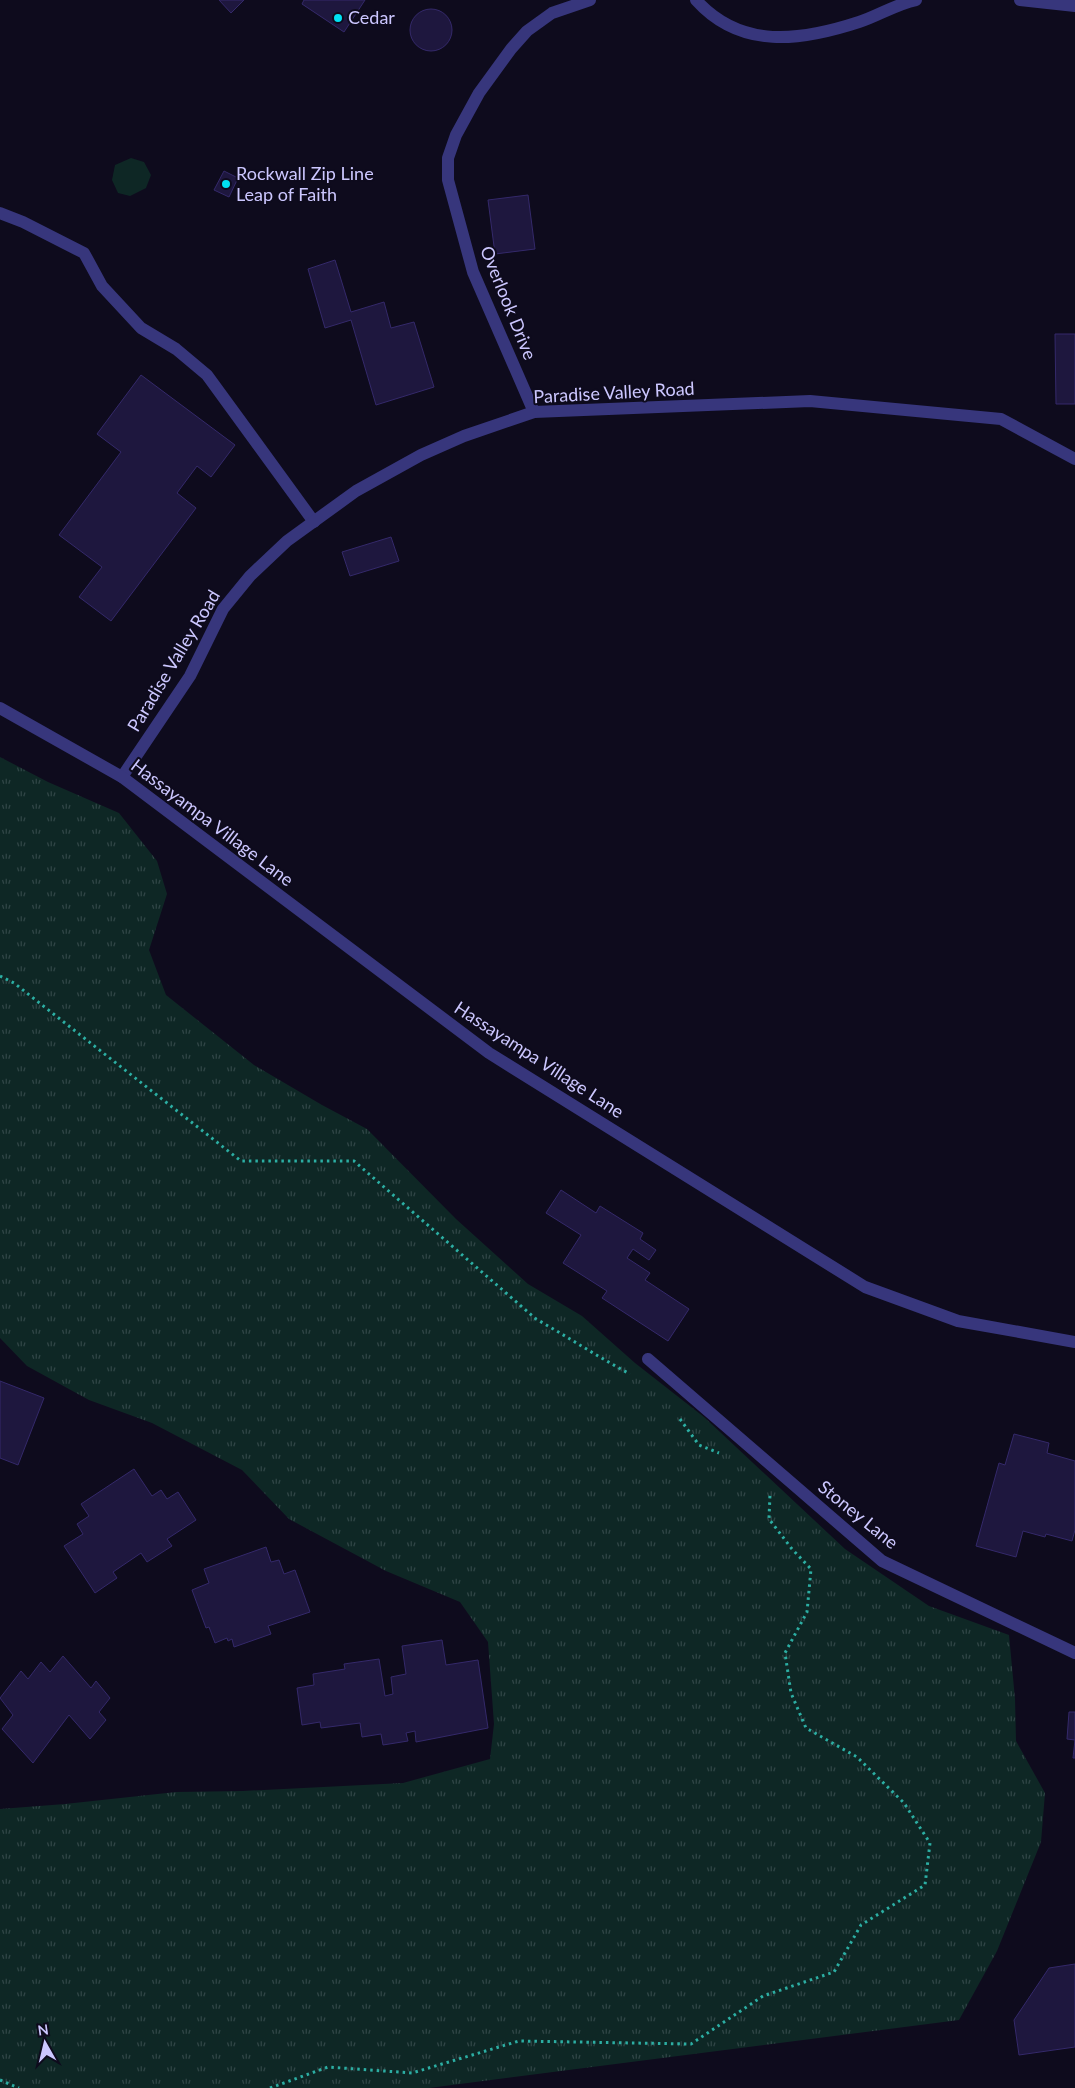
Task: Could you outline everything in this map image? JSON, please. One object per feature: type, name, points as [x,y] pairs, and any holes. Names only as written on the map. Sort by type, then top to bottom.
[{"type":"street","name":"Overlook Drive","points":[[534,412],[473,272],[448,180],[448,158],[456,134],[479,93],[511,49],[527,31],[552,13],[590,0]]},
{"type":"street","points":[[696,0],[710,15],[739,30],[771,38],[801,37],[859,22],[916,0]]},
{"type":"street","points":[[1020,0],[1075,6]]},
{"type":"street","points":[[0,213],[23,222],[84,253],[102,286],[141,328],[176,349],[207,375],[314,522]]},
{"type":"street","name":"Paradise Valley Road","points":[[122,777],[190,676],[223,609],[250,576],[287,541],[356,491],[421,455],[464,436],[534,412],[810,401],[1001,419],[1075,458]]},
{"type":"street","name":"Hassayampa Village Lane","points":[[0,708],[122,777],[489,1053],[866,1287],[958,1321],[1075,1342]]},
{"type":"street","name":"Stoney Lane","points":[[648,1359],[882,1561],[1075,1653]]},
{"type":"path","points":[[0,976],[14,983],[241,1161],[354,1161],[536,1319],[567,1336],[603,1360],[637,1377]]},
{"type":"path","points":[[676,1413],[699,1445],[722,1454]]},
{"type":"path","points":[[270,2088],[328,2067],[412,2073],[519,2041],[692,2044],[762,1996],[834,1972],[861,1924],[926,1885],[930,1843],[904,1803],[857,1757],[806,1728],[790,1693],[785,1653],[807,1612],[811,1569],[792,1549],[769,1519],[770,1491]]},
{"type":"path","points":[[0,2080],[20,2088]]},
{"type":"green space","points":[[131,158],[144,162],[151,175],[146,188],[130,196],[118,193],[112,180],[115,165]]},
{"type":"green space","points":[[0,757],[48,782],[119,813],[157,861],[167,894],[149,950],[166,995],[254,1065],[367,1129],[456,1219],[528,1284],[582,1316],[635,1363],[704,1417],[845,1549],[929,1606],[1009,1635],[1015,1699],[1016,1741],[1045,1793],[1041,1842],[997,1951],[959,2020],[429,2088],[0,2088],[0,1809],[176,1792],[243,1791],[403,1783],[490,1759],[494,1724],[488,1642],[460,1602],[386,1571],[289,1519],[242,1470],[152,1423],[89,1400],[27,1366],[0,1338]]},
{"type":"building","points":[[219,0],[244,0],[231,13]]},
{"type":"building","name":"Cedar","points":[[304,0],[365,0],[344,32],[302,4]]},
{"type":"building","points":[[435,9],[443,12],[449,18],[452,30],[449,42],[443,48],[427,51],[419,48],[413,42],[410,26],[413,18],[419,12]]},
{"type":"building","name":"Rockwall Zip Line Leap of Faith","points":[[224,171],[238,178],[229,197],[214,190]]},
{"type":"building","points":[[528,195],[535,249],[495,254],[488,200]]},
{"type":"building","points":[[335,260],[351,312],[384,302],[391,328],[414,322],[434,387],[376,405],[351,320],[325,328],[308,269]]},
{"type":"building","points":[[1055,334],[1075,334],[1075,404],[1056,404]]},
{"type":"building","points":[[141,375],[235,445],[211,477],[197,466],[177,493],[196,508],[111,621],[79,597],[102,567],[59,535],[121,452],[97,434]]},
{"type":"building","points":[[391,537],[399,561],[350,576],[342,552]]},
{"type":"building","points":[[561,1190],[596,1213],[600,1206],[643,1233],[640,1239],[656,1250],[649,1260],[633,1249],[627,1258],[650,1273],[645,1280],[689,1309],[668,1341],[602,1298],[607,1291],[563,1263],[581,1235],[546,1213]]},
{"type":"building","points":[[0,1381],[44,1398],[18,1465],[0,1458]]},
{"type":"building","points":[[1014,1434],[1049,1443],[1047,1453],[1075,1461],[1075,1530],[1072,1541],[1046,1534],[1045,1537],[1023,1531],[1016,1557],[976,1546],[999,1463],[1005,1465]]},
{"type":"building","points":[[134,1469],[152,1496],[161,1490],[167,1499],[178,1492],[196,1520],[167,1539],[172,1546],[147,1562],[141,1553],[113,1572],[117,1578],[95,1593],[64,1546],[83,1534],[77,1524],[89,1516],[81,1504]]},
{"type":"building","points":[[266,1547],[271,1562],[279,1560],[284,1574],[295,1570],[310,1612],[268,1626],[271,1634],[234,1647],[232,1639],[228,1641],[227,1638],[215,1643],[209,1627],[206,1628],[192,1590],[209,1583],[204,1569]]},
{"type":"building","points":[[442,1640],[446,1665],[478,1660],[488,1728],[416,1742],[415,1731],[406,1733],[408,1741],[383,1745],[381,1734],[362,1737],[360,1723],[321,1728],[320,1722],[302,1725],[297,1688],[314,1685],[313,1674],[345,1669],[344,1664],[379,1659],[385,1696],[393,1694],[391,1677],[406,1674],[402,1646]]},
{"type":"building","points":[[63,1656],[91,1688],[96,1681],[110,1698],[99,1712],[106,1720],[90,1739],[69,1715],[33,1763],[2,1729],[13,1715],[0,1698],[21,1671],[28,1679],[41,1662],[50,1672]]},
{"type":"building","points":[[1069,1712],[1075,1712],[1075,1740],[1067,1739]]},
{"type":"building","points":[[1075,1740],[1075,1758],[1073,1758]]},
{"type":"building","points":[[1075,1964],[1075,2047],[1019,2055],[1014,2020],[1049,1968]]},
{"type":"place","name":"Cedar","points":[[338,18]]},
{"type":"place","name":"Rockwall Zip Line Leap of Faith","points":[[226,184]]}]
